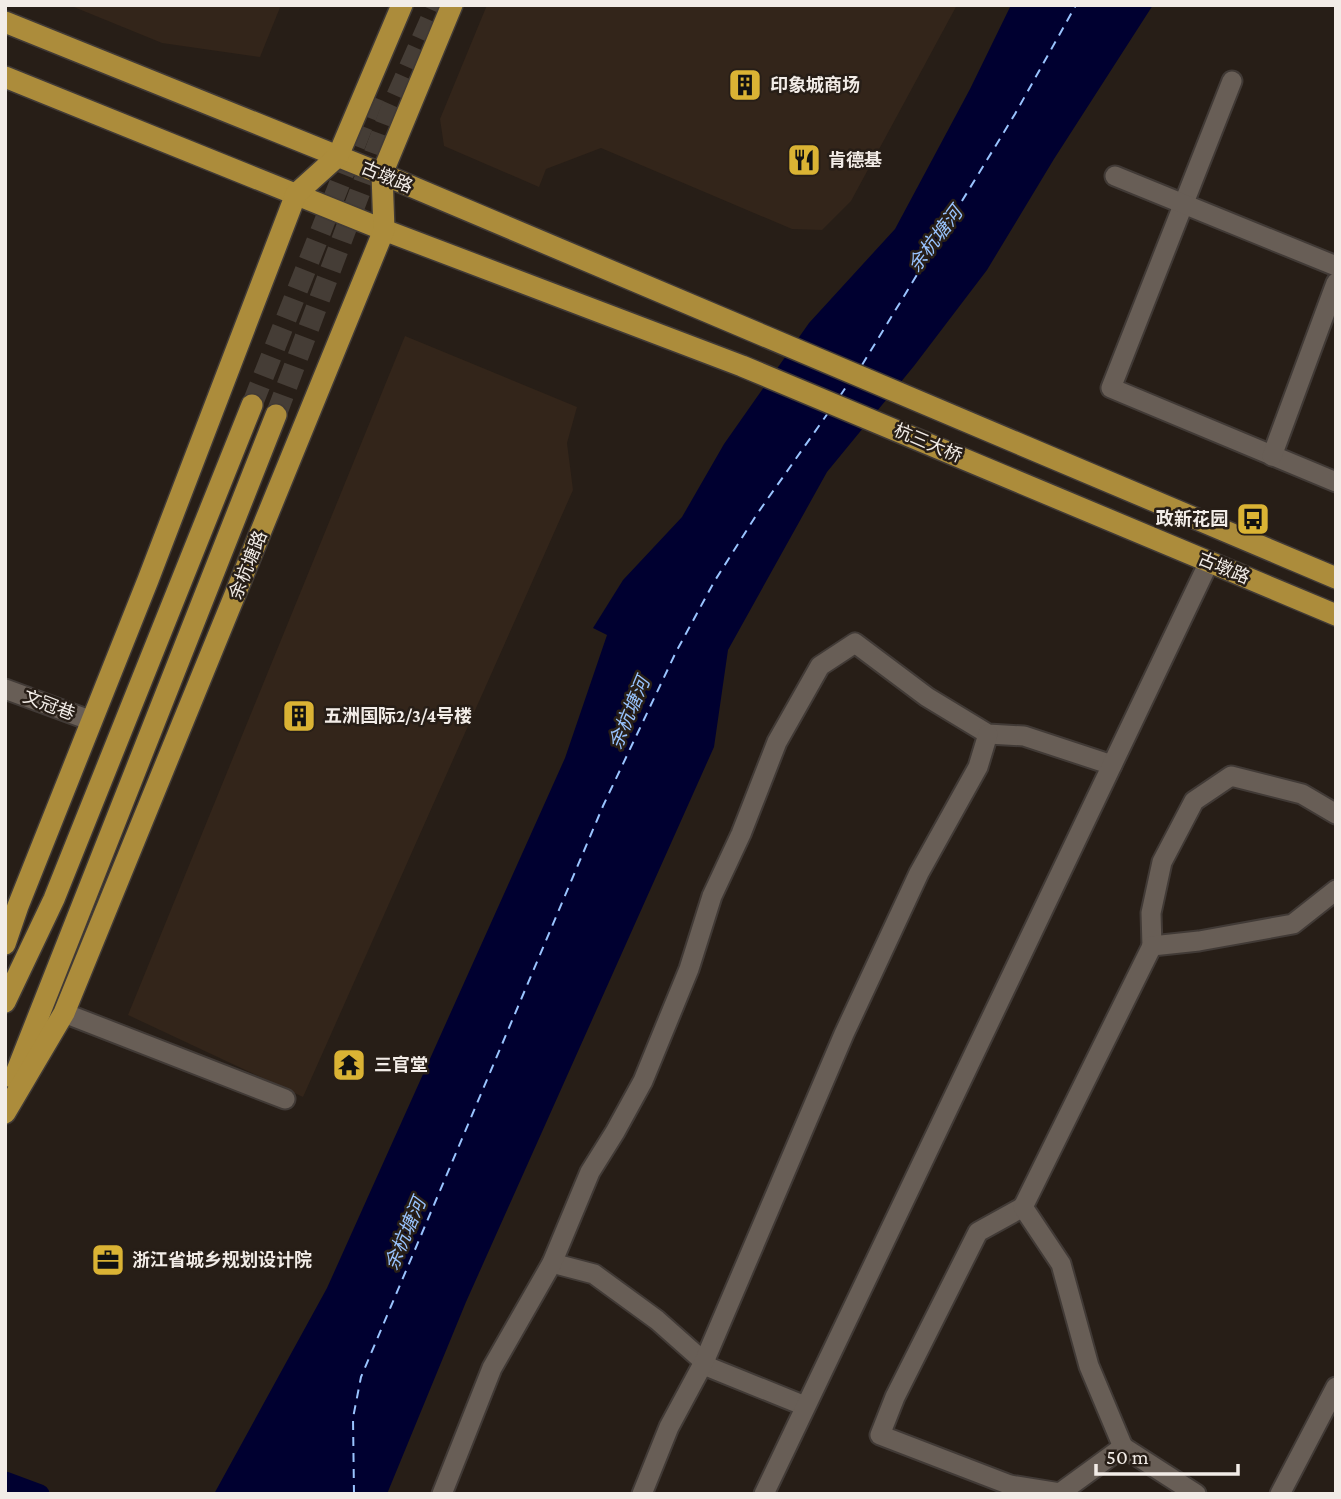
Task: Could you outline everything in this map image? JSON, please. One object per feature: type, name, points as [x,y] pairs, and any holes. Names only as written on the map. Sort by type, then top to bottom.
[{"type":"main road","points":[[5,944],[296,194],[338,156],[402,5]]},
{"type":"main road","name":"余杭塘路","points":[[5,1113],[64,1013],[384,230],[382,174],[452,5]]},
{"type":"main road","name":"古墩路","points":[[5,22],[382,174],[768,336]]},
{"type":"main road","points":[[5,77],[384,230]]},
{"type":"main road","name":"杭三大桥","points":[[384,230],[742,366],[1113,520]]},
{"type":"main road","name":"杭三大桥","points":[[768,336],[1126,489]]},
{"type":"main road","points":[[5,1002],[54,899],[251,405]]},
{"type":"main road","name":"余杭塘路","points":[[5,1100],[276,415]]},
{"type":"main road","name":"古墩路","points":[[1126,489],[1336,578]]},
{"type":"main road","name":"古墩路","points":[[1113,520],[1336,615]]},
{"type":"street","points":[[1231,81],[1111,388],[1336,482]]},
{"type":"street","points":[[1115,176],[1336,266]]},
{"type":"street","points":[[1272,456],[1336,283]]},
{"type":"street","points":[[764,1494],[1209,562]]},
{"type":"street","points":[[442,1494],[492,1368],[552,1263],[590,1172],[643,1082],[690,969],[712,896],[741,834],[777,743],[820,666],[855,643],[927,697],[989,734],[1024,736],[1112,765]]},
{"type":"street","name":"文冠巷","points":[[5,689],[92,721]]},
{"type":"street","points":[[642,1494],[669,1427],[704,1362],[844,1034],[919,873],[978,767],[989,734]]},
{"type":"street","points":[[1123,1447],[1060,1493],[1010,1485],[880,1435],[895,1397],[978,1232],[1023,1207],[1152,946],[1151,912],[1162,862],[1194,801],[1231,776],[1302,794],[1336,814]]},
{"type":"street","points":[[1152,946],[1199,941],[1293,924],[1336,890]]},
{"type":"street","points":[[64,1013],[285,1099]]},
{"type":"street","points":[[1023,1207],[1062,1264],[1089,1366],[1123,1447],[1196,1494]]},
{"type":"street","points":[[552,1263],[594,1274],[657,1320],[711,1368],[806,1406]]},
{"type":"street","points":[[1280,1494],[1336,1387]]},
{"type":"shaded area","points":[[69,5],[281,5],[260,57],[162,43]]},
{"type":"shaded area","points":[[487,5],[957,5],[851,201],[822,230],[792,229],[601,148],[546,169],[539,187],[444,146],[440,119]]},
{"type":"shaded area","points":[[405,336],[577,407],[567,443],[573,490],[303,1097],[128,1015]]},
{"type":"water","name":"余杭塘河","points":[[1011,5],[1153,5],[1054,159],[987,270],[914,366],[827,472],[728,650],[714,747],[466,1302],[387,1494],[214,1494],[327,1288],[565,758],[607,635],[593,628],[623,580],[682,517],[724,444],[809,323],[895,229],[970,89]]},
{"type":"waterway","points":[[5,1481],[40,1494]]},
{"type":"ferry route","points":[[862,365],[1015,114],[1076,5]]},
{"type":"ferry route","points":[[840,396],[848,384]]},
{"type":"ferry route","points":[[354,1494],[353,1418],[361,1377],[603,806],[676,652],[714,582],[757,514],[828,413]]},
{"type":"tunnel","points":[[276,415],[391,109],[437,5]]},
{"type":"tunnel","points":[[252,405],[375,94]]},
{"type":"place","name":"印象城商场","points":[[745,85]]},
{"type":"place","name":"肯德基","points":[[804,160]]},
{"type":"place","name":"政新花园","points":[[1253,519]]},
{"type":"place","name":"五洲国际2/3/4号楼","points":[[299,716]]},
{"type":"place","name":"三官堂","points":[[349,1065]]},
{"type":"place","name":"浙江省城乡规划设计院","points":[[108,1260]]}]
